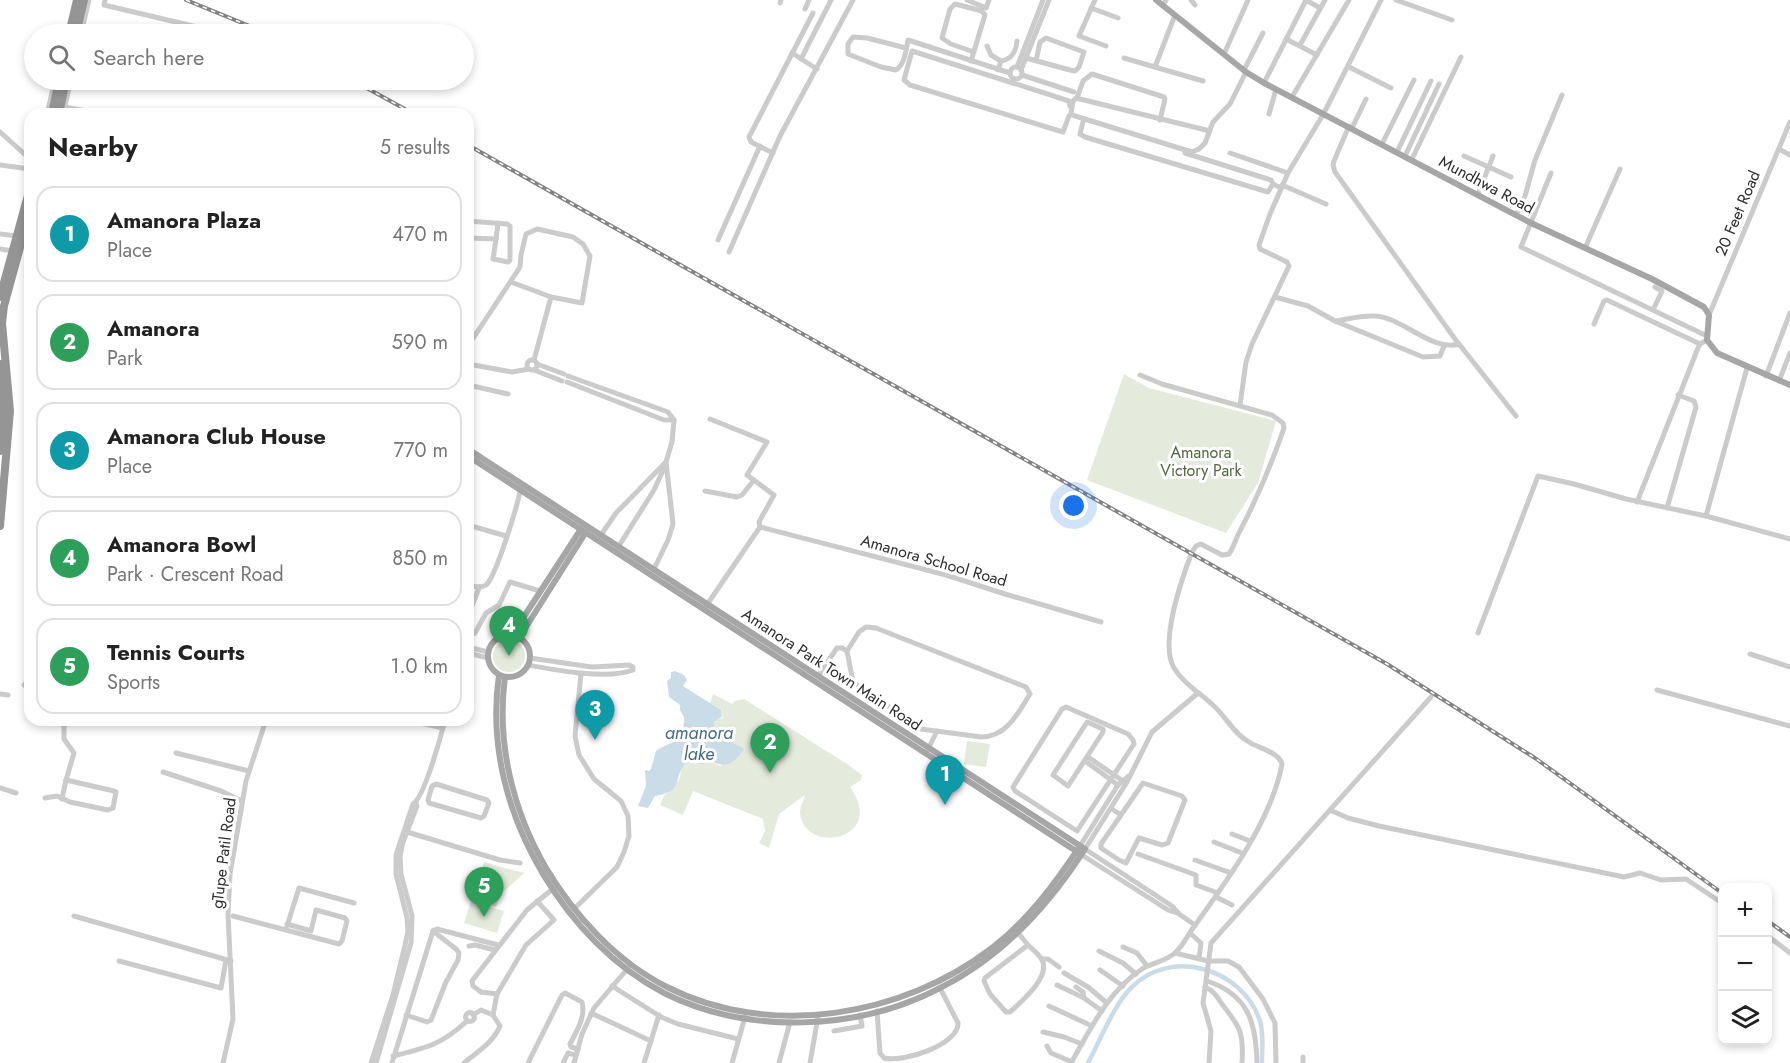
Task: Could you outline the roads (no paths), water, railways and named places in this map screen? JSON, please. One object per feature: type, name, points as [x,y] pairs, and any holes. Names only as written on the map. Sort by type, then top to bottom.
[{"type":"highway","points":[[69,24],[75,0]]},
{"type":"highway","points":[[78,24],[84,0]]},
{"type":"highway","points":[[53,108],[56,90]]},
{"type":"highway","points":[[62,108],[65,90]]},
{"type":"highway","points":[[0,297],[24,210]]},
{"type":"highway","points":[[0,451],[10,411],[1,328],[4,306],[24,233]]},
{"type":"highway","points":[[0,364],[3,403],[0,526]]},
{"type":"main road","name":"Mundhwa Road","points":[[1156,0],[1165,3],[1175,15],[1245,71],[1264,83],[1532,223],[1652,279],[1704,307],[1708,315]]},
{"type":"main road","points":[[1708,315],[1707,338],[1717,353],[1790,385]]},
{"type":"main road","name":"Amanora Park Town Main Road","points":[[474,453],[583,531],[654,569],[706,607],[818,676],[927,750]]},
{"type":"main road","name":"Amanora Park Town Main Road","points":[[474,460],[601,535],[617,549],[1081,850]]},
{"type":"main road","points":[[512,635],[583,531]]},
{"type":"main road","points":[[519,638],[583,531]]},
{"type":"main road","points":[[512,635],[519,638],[528,648],[529,661],[520,674],[502,676],[491,668],[488,655],[491,645],[497,639],[512,635]]},
{"type":"main road","points":[[502,676],[503,730],[514,792],[533,844],[555,888],[573,919],[589,936],[662,992],[681,1000],[745,1017],[790,1022],[860,1015],[900,1005],[940,988],[978,965],[1016,931],[1081,850]]},
{"type":"main road","points":[[555,888],[629,966],[665,986],[703,1001],[758,1013],[818,1018]]},
{"type":"main road","points":[[844,1015],[926,988],[970,963],[1016,931]]},
{"type":"street","points":[[83,24],[89,0]]},
{"type":"street","points":[[105,0],[104,5],[185,24]]},
{"type":"street","points":[[805,9],[809,0]]},
{"type":"street","points":[[801,59],[831,0]]},
{"type":"street","points":[[729,252],[773,153],[853,0]]},
{"type":"street","points":[[967,0],[986,8],[989,0]]},
{"type":"street","points":[[906,48],[867,38],[853,37],[848,44],[848,54],[881,67],[896,70],[900,67],[906,48],[908,40],[998,70],[1012,79],[1019,78],[1043,0]]},
{"type":"street","points":[[1020,71],[1049,0]]},
{"type":"street","points":[[1095,0],[1079,36],[1106,46]]},
{"type":"street","points":[[1224,54],[1248,0]]},
{"type":"street","points":[[1264,83],[1306,0],[1320,9]]},
{"type":"street","points":[[1299,45],[1324,0]]},
{"type":"street","points":[[1292,97],[1349,0]]},
{"type":"street","points":[[1239,405],[1246,362],[1252,344],[1287,271],[1288,264],[1259,247],[1288,173],[1324,113],[1382,0]]},
{"type":"street","points":[[1396,0],[1452,20]]},
{"type":"street","points":[[971,61],[974,52],[985,15],[982,11],[955,4],[950,9],[942,38],[951,44],[974,52]]},
{"type":"street","points":[[1091,8],[1118,18]]},
{"type":"street","points":[[773,153],[751,142],[749,137],[813,13]]},
{"type":"street","points":[[1155,67],[1175,15]]},
{"type":"street","points":[[1160,120],[1165,104],[1164,97],[1092,74],[1083,81],[1077,98],[1073,101],[1071,114],[1191,152],[1199,149],[1217,117],[1230,104],[1263,33]]},
{"type":"street","points":[[1026,58],[1036,61],[1075,70],[1084,52],[1046,38],[1040,42],[1036,61]]},
{"type":"street","points":[[1286,39],[1317,54]]},
{"type":"street","points":[[987,46],[991,55],[1001,61],[1009,59],[1014,53],[1017,41]]},
{"type":"street","points":[[912,51],[1012,79],[1069,102],[1069,116],[1063,132],[910,85],[904,80],[912,51]]},
{"type":"street","points":[[792,53],[817,69]]},
{"type":"street","points":[[1408,158],[1461,57]]},
{"type":"street","points":[[1124,58],[1203,81]]},
{"type":"street","points":[[998,70],[1001,61]]},
{"type":"street","points":[[1348,67],[1391,88]]},
{"type":"street","points":[[1012,79],[1013,68],[1074,92]]},
{"type":"street","points":[[1382,144],[1414,80]]},
{"type":"street","points":[[1397,152],[1431,81]]},
{"type":"street","points":[[1408,158],[1439,84]]},
{"type":"street","points":[[1269,114],[1276,89]]},
{"type":"street","points":[[49,108],[54,90]]},
{"type":"street","points":[[63,108],[68,90]]},
{"type":"street","points":[[1516,214],[1525,196],[1535,160],[1562,95]]},
{"type":"street","points":[[1077,98],[1210,131]]},
{"type":"street","points":[[1366,99],[1334,161],[1334,169],[1459,344],[1516,416]]},
{"type":"street","points":[[1069,116],[1271,180],[1273,184],[1326,204]]},
{"type":"street","points":[[1083,122],[1080,134],[1085,137],[1268,192],[1273,184]]},
{"type":"street","name":"20 Feet Road","points":[[1708,315],[1790,122]]},
{"type":"street","points":[[0,132],[24,154]]},
{"type":"street","points":[[718,240],[760,146]]},
{"type":"street","points":[[1779,149],[1790,155]]},
{"type":"street","points":[[1230,153],[1288,173]]},
{"type":"street","points":[[1464,156],[1511,177]]},
{"type":"street","points":[[1478,194],[1493,156]]},
{"type":"street","points":[[0,165],[24,168]]},
{"type":"street","points":[[1584,248],[1620,169]]},
{"type":"street","points":[[1551,173],[1521,247],[1707,338],[1700,344],[1637,502]]},
{"type":"street","points":[[734,201],[748,208]]},
{"type":"street","points":[[474,221],[498,223],[507,224],[512,228],[508,262],[493,259],[498,223]]},
{"type":"street","points":[[474,337],[520,267],[520,255],[526,234],[537,229],[573,237],[583,244],[590,256],[584,302],[580,304],[551,297],[511,282]]},
{"type":"street","points":[[0,234],[17,236]]},
{"type":"street","points":[[474,238],[496,239]]},
{"type":"street","points":[[0,249],[13,250]]},
{"type":"street","points":[[1653,310],[1662,291],[1655,287]]},
{"type":"street","points":[[536,367],[551,297]]},
{"type":"street","points":[[1275,297],[1308,306],[1335,321],[1423,357],[1440,356],[1444,346]]},
{"type":"street","points":[[1594,324],[1606,300],[1700,344]]},
{"type":"street","points":[[1766,376],[1790,313]]},
{"type":"street","points":[[1335,321],[1376,316],[1409,328],[1444,346],[1451,347],[1459,344]]},
{"type":"street","points":[[1779,381],[1790,353]]},
{"type":"street","points":[[474,365],[512,372],[536,367],[664,420],[674,420],[672,442],[662,476],[617,549]]},
{"type":"street","points":[[1706,516],[1747,368]]},
{"type":"street","points":[[1047,1046],[1051,1053],[1072,1062],[1101,1011],[1123,986],[1147,966],[1175,953],[1231,873],[1267,810],[1281,771],[1281,760],[1241,738],[1215,706],[1180,677],[1168,651],[1181,580],[1191,552],[1198,544],[1222,555],[1229,554],[1263,485],[1284,428],[1283,423],[1272,415],[1162,384],[1140,375]]},
{"type":"street","points":[[474,386],[508,394]]},
{"type":"street","points":[[1667,508],[1696,407],[1694,401],[1678,396]]},
{"type":"street","points":[[706,607],[760,527],[759,522],[774,495],[747,475],[767,442],[710,419]]},
{"type":"street","points":[[601,535],[616,513],[666,462]]},
{"type":"street","points":[[654,569],[673,524],[666,462]]},
{"type":"street","points":[[1478,633],[1538,476],[1637,502],[1706,516],[1790,539]]},
{"type":"street","points":[[705,491],[737,497],[742,495],[754,480]]},
{"type":"street","points":[[474,601],[479,588],[488,583],[491,578],[521,487]]},
{"type":"street","points":[[474,527],[506,536]]},
{"type":"street","name":"Amanora School Road","points":[[760,527],[946,575],[1101,622]]},
{"type":"street","points":[[474,634],[486,613],[499,605],[510,582],[540,591]]},
{"type":"street","points":[[474,587],[479,588]]},
{"type":"street","points":[[876,628],[1026,687],[1029,694],[1013,722],[990,735],[981,737],[918,727],[857,686],[852,679],[847,651],[862,629],[876,628]]},
{"type":"street","points":[[818,676],[837,648],[847,651]]},
{"type":"street","points":[[474,649],[488,655]]},
{"type":"street","points":[[474,654],[488,655]]},
{"type":"street","points":[[1750,654],[1790,667]]},
{"type":"street","points":[[529,661],[571,666],[629,665],[633,667],[630,671],[614,673],[581,673],[529,661]]},
{"type":"street","points":[[574,909],[617,867],[629,836],[628,816],[621,801],[594,779],[579,755],[575,736],[581,673]]},
{"type":"street","points":[[1657,690],[1790,726]]},
{"type":"street","points":[[1081,850],[1122,783],[1129,776],[1152,732],[1198,693]]},
{"type":"street","points":[[0,694],[8,695]]},
{"type":"street","points":[[1209,1063],[1211,1031],[1203,1003],[1211,943],[1431,697]]},
{"type":"street","points":[[1066,707],[1128,734],[1133,740],[1132,747],[1112,776],[1077,831],[1012,787],[1062,709],[1066,707]]},
{"type":"street","points":[[1089,722],[1103,729],[1103,732],[1086,759],[1069,786],[1053,776],[1089,722]]},
{"type":"street","points":[[62,799],[74,753],[64,739],[64,726]]},
{"type":"street","name":"gTupe Patil Road","points":[[223,1063],[233,1019],[228,961],[227,900],[242,801],[264,726]]},
{"type":"street","points":[[371,1063],[408,931],[400,856],[443,728],[434,726]]},
{"type":"street","points":[[927,750],[938,731]]},
{"type":"street","points":[[176,753],[249,771]]},
{"type":"street","points":[[1086,759],[1122,783]]},
{"type":"street","points":[[163,772],[242,801]]},
{"type":"street","points":[[45,798],[57,796],[108,810],[112,808],[116,792],[66,780]]},
{"type":"street","points":[[1081,850],[1112,809],[1122,783]]},
{"type":"street","points":[[1143,783],[1182,796],[1185,800],[1168,843],[1162,845],[1139,838],[1126,863],[1110,855],[1100,846],[1121,815],[1143,783]]},
{"type":"street","points":[[435,784],[487,800],[489,806],[481,818],[429,803],[430,792],[435,784]]},
{"type":"street","points":[[0,788],[16,793]]},
{"type":"street","points":[[423,789],[430,792]]},
{"type":"street","points":[[376,1063],[411,943],[413,924],[396,874],[396,855],[412,804],[416,803]]},
{"type":"street","points":[[1112,809],[1121,815]]},
{"type":"street","points":[[1330,810],[1376,825],[1624,877],[1640,873],[1661,880],[1686,879],[1718,900]]},
{"type":"street","points":[[407,832],[500,860],[520,863]]},
{"type":"street","points":[[1232,834],[1250,840]]},
{"type":"street","points":[[1214,842],[1242,854]]},
{"type":"street","name":"Amanora Park Town Main Road","points":[[1081,850],[1172,906],[1195,925]]},
{"type":"street","points":[[1138,854],[1196,875],[1196,885],[1232,905]]},
{"type":"street","points":[[1195,860],[1231,873]]},
{"type":"street","points":[[286,927],[299,888],[354,903]]},
{"type":"street","points":[[497,994],[481,992],[473,986],[472,981],[526,910],[555,888]]},
{"type":"street","points":[[493,1015],[497,994],[526,945],[554,920],[537,901]]},
{"type":"street","points":[[233,916],[311,931],[316,910],[345,918],[347,921],[342,941],[339,944],[286,927]]},
{"type":"street","points":[[74,916],[228,961],[221,988],[119,961]]},
{"type":"street","points":[[433,931],[437,929],[496,948]]},
{"type":"street","points":[[392,1063],[433,931]]},
{"type":"street","points":[[406,1015],[427,1022],[431,1020],[446,982],[458,960],[459,953],[456,949],[433,931]]},
{"type":"street","points":[[1016,931],[1042,959],[1059,967]]},
{"type":"street","points":[[1190,933],[1200,943],[1199,958]]},
{"type":"street","points":[[1768,937],[1790,953]]},
{"type":"street","points":[[1028,945],[984,981],[990,994],[1003,1009],[1010,1012],[1033,992],[1043,969],[1042,959]]},
{"type":"street","points":[[469,946],[496,948]]},
{"type":"street","points":[[1123,947],[1137,953],[1147,966]]},
{"type":"street","points":[[1100,951],[1123,963],[1136,974]]},
{"type":"street","points":[[1175,953],[1199,958],[1208,964],[1228,961],[1239,967],[1258,991],[1275,1023],[1276,1063]]},
{"type":"street","points":[[978,965],[988,976]]},
{"type":"street","points":[[574,1063],[591,1013],[629,966]]},
{"type":"street","points":[[1100,970],[1123,986]]},
{"type":"street","points":[[1064,973],[1088,987],[1107,1003]]},
{"type":"street","points":[[1207,981],[1240,1027],[1242,1063]]},
{"type":"street","points":[[1207,981],[1234,994],[1250,1017],[1255,1030],[1257,1063]]},
{"type":"street","points":[[1057,985],[1084,998],[1101,1011]]},
{"type":"street","points":[[612,986],[678,1024],[738,1039]]},
{"type":"street","points":[[1076,987],[1083,992],[1084,998]]},
{"type":"street","points":[[877,1011],[880,1053],[884,1058],[903,1058],[925,1053],[955,1034],[958,1028],[958,1023],[940,988]]},
{"type":"street","points":[[528,1063],[563,993],[582,1002],[584,1008],[570,1044],[577,1052]]},
{"type":"street","points":[[1049,1006],[1092,1026]]},
{"type":"street","points":[[393,1056],[433,1046],[447,1039],[467,1021],[473,1021],[473,1015],[482,1010],[493,1015],[500,1026],[497,1033],[486,1046],[464,1063]]},
{"type":"street","points":[[591,1013],[651,1041]]},
{"type":"street","points":[[644,1063],[659,1015]]},
{"type":"street","points":[[834,1031],[862,1026],[860,1015]]},
{"type":"street","points":[[732,1063],[745,1017]]},
{"type":"street","points":[[810,1063],[818,1018]]},
{"type":"street","points":[[779,1063],[790,1022]]},
{"type":"street","points":[[1043,1032],[1082,1044]]},
{"type":"street","points":[[563,1063],[568,1053],[577,1052]]},
{"type":"water","name":"amanora lake","points":[[675,671],[684,675],[687,680],[683,686],[721,710],[722,717],[714,721],[715,732],[726,733],[732,742],[744,749],[737,758],[725,765],[710,760],[703,765],[692,762],[685,764],[671,791],[655,796],[648,808],[638,806],[646,786],[645,770],[651,769],[656,751],[677,740],[684,726],[680,705],[669,697],[667,681],[671,678],[671,672]]},
{"type":"waterway","points":[[1088,1063],[1113,1013],[1132,987],[1148,975],[1166,968],[1186,966],[1223,977],[1238,988],[1251,1003],[1261,1026],[1262,1063]]},
{"type":"railway","points":[[186,0],[245,24]]},
{"type":"railway","points":[[370,90],[403,108]]},
{"type":"railway","points":[[474,148],[1387,664],[1535,758],[1718,890]]},
{"type":"railway","points":[[1772,924],[1790,937]]},
{"type":"place","name":"Amanora Bowl","points":[[509,656]]},
{"type":"place","name":"Amanora Club House","points":[[595,740]]},
{"type":"place","name":"Amanora","points":[[770,773]]},
{"type":"place","name":"Amanora Plaza","points":[[945,805]]},
{"type":"place","name":"Tennis Courts","points":[[484,917]]},
{"type":"park label","name":"Amanora Victory Park","points":[[1201,461]]}]
